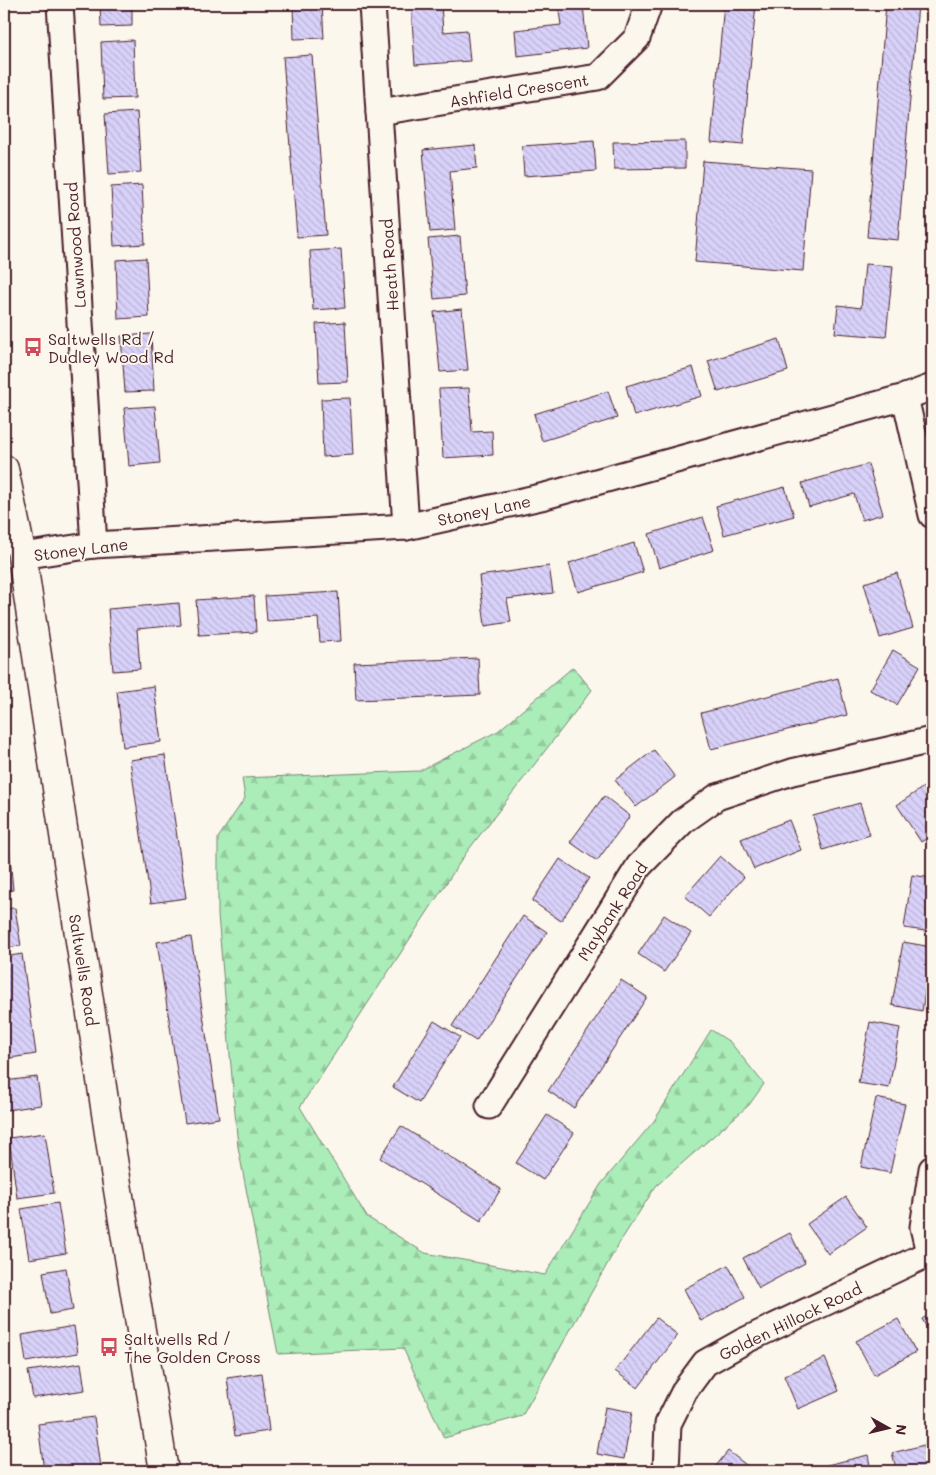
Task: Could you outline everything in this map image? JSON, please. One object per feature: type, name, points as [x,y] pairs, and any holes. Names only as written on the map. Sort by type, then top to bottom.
[{"type":"street","name":"Lawnwood Road","points":[[60,4],[94,545]]},
{"type":"street","name":"Heath Road","points":[[372,4],[406,527]]},
{"type":"street","name":"Ashfield Crescent","points":[[379,112],[598,77],[636,38],[649,4]]},
{"type":"street","name":"Stoney Lane","points":[[22,556],[94,545],[406,527],[546,496],[904,397],[932,387]]},
{"type":"street","points":[[904,397],[932,515]]},
{"type":"street","name":"Saltwells Road","points":[[4,469],[22,556],[112,1153],[164,1471]]},
{"type":"street","name":"Maybank Road","points":[[489,1106],[639,866],[683,820],[717,797],[792,772],[932,740]]},
{"type":"street","name":"Golden Hillock Road","points":[[666,1471],[668,1424],[685,1390],[705,1363],[744,1341],[931,1252],[923,1227],[932,1169]]},
{"type":"green space","points":[[573,667],[592,690],[466,853],[300,1107],[367,1217],[425,1253],[545,1275],[601,1184],[654,1121],[711,1030],[730,1042],[764,1084],[749,1105],[656,1186],[618,1245],[522,1416],[444,1438],[403,1348],[278,1354],[238,1147],[218,915],[218,838],[245,798],[242,778],[419,771],[498,731]]},
{"type":"building","points":[[100,4],[132,4],[132,26],[101,27]]},
{"type":"building","points":[[293,4],[322,4],[324,38],[294,39]]},
{"type":"building","points":[[411,4],[441,4],[443,32],[467,30],[470,61],[415,65]]},
{"type":"building","points":[[558,4],[583,4],[587,48],[517,56],[515,30],[561,25]]},
{"type":"building","points":[[724,4],[756,4],[743,145],[711,142]]},
{"type":"building","points":[[886,4],[918,4],[898,240],[867,237]]},
{"type":"building","points":[[133,40],[135,98],[103,99],[101,42]]},
{"type":"building","points":[[312,55],[326,235],[297,237],[283,57]]},
{"type":"building","points":[[137,112],[141,172],[109,174],[105,114]]},
{"type":"building","points":[[594,141],[596,171],[524,176],[522,146]]},
{"type":"building","points":[[685,141],[685,168],[614,169],[613,142]]},
{"type":"building","points":[[475,145],[477,168],[450,171],[455,230],[430,232],[423,150]]},
{"type":"building","points":[[703,161],[811,169],[803,271],[695,262]]},
{"type":"building","points":[[142,185],[145,244],[114,246],[111,187]]},
{"type":"building","points":[[460,236],[465,296],[434,299],[428,239]]},
{"type":"building","points":[[341,249],[345,308],[313,310],[310,251]]},
{"type":"building","points":[[146,258],[149,317],[118,319],[116,260]]},
{"type":"building","points":[[865,264],[893,266],[886,337],[835,333],[838,305],[861,308]]},
{"type":"building","points":[[462,309],[468,370],[440,372],[434,312]]},
{"type":"building","points":[[345,322],[348,382],[319,383],[316,324]]},
{"type":"building","points":[[151,334],[154,391],[125,392],[121,336]]},
{"type":"building","points":[[779,339],[788,371],[718,392],[708,361]]},
{"type":"building","points":[[693,367],[702,396],[634,416],[626,386]]},
{"type":"building","points":[[469,388],[472,432],[492,431],[493,455],[443,458],[439,389]]},
{"type":"building","points":[[608,391],[617,418],[542,441],[534,414]]},
{"type":"building","points":[[350,398],[353,455],[323,457],[321,399]]},
{"type":"building","points":[[155,406],[160,463],[129,466],[124,408]]},
{"type":"building","points":[[868,464],[883,514],[862,520],[854,494],[809,507],[802,483]]},
{"type":"building","points":[[785,487],[794,516],[724,535],[716,506]]},
{"type":"building","points":[[703,517],[714,550],[659,568],[649,534]]},
{"type":"building","points":[[634,543],[643,572],[578,592],[569,563]]},
{"type":"building","points":[[549,566],[553,593],[507,599],[511,622],[485,626],[479,576]]},
{"type":"building","points":[[897,573],[913,628],[880,638],[864,583]]},
{"type":"building","points":[[338,592],[341,641],[320,642],[318,618],[267,621],[265,596]]},
{"type":"building","points":[[254,596],[256,632],[199,635],[196,600]]},
{"type":"building","points":[[179,603],[181,625],[137,629],[140,669],[113,671],[108,609]]},
{"type":"building","points":[[893,650],[920,666],[897,705],[870,690]]},
{"type":"building","points":[[478,658],[480,695],[356,700],[354,663]]},
{"type":"building","points":[[838,678],[847,715],[711,749],[701,713]]},
{"type":"building","points":[[154,686],[161,742],[123,747],[117,691]]},
{"type":"building","points":[[654,750],[675,777],[636,807],[615,780]]},
{"type":"building","points":[[165,755],[186,898],[151,903],[130,760]]},
{"type":"building","points":[[925,786],[932,798],[932,835],[921,842],[897,805]]},
{"type":"building","points":[[604,796],[630,816],[597,861],[570,842]]},
{"type":"building","points":[[860,803],[870,835],[823,850],[813,816]]},
{"type":"building","points":[[789,820],[801,850],[754,869],[741,839]]},
{"type":"building","points":[[4,845],[9,845],[13,890],[4,891]]},
{"type":"building","points":[[720,856],[744,877],[709,917],[685,896]]},
{"type":"building","points":[[560,859],[589,878],[561,921],[532,901]]},
{"type":"building","points":[[912,875],[932,878],[932,932],[904,928]]},
{"type":"building","points":[[15,908],[21,946],[4,948],[4,909]]},
{"type":"building","points":[[664,915],[691,933],[664,972],[638,954]]},
{"type":"building","points":[[523,916],[547,932],[476,1041],[452,1026]]},
{"type":"building","points":[[191,937],[219,1118],[185,1123],[157,942]]},
{"type":"building","points":[[903,942],[932,947],[922,1011],[892,1005]]},
{"type":"building","points":[[22,954],[36,1054],[4,1059],[4,957]]},
{"type":"building","points":[[621,980],[647,997],[574,1108],[548,1091]]},
{"type":"building","points":[[434,1021],[460,1037],[419,1103],[393,1087]]},
{"type":"building","points":[[870,1022],[900,1028],[889,1088],[858,1083]]},
{"type":"building","points":[[37,1077],[41,1105],[7,1110],[4,1081]]},
{"type":"building","points":[[876,1098],[905,1104],[890,1173],[861,1167]]},
{"type":"building","points":[[547,1115],[574,1133],[543,1180],[516,1163]]},
{"type":"building","points":[[401,1126],[501,1189],[481,1221],[380,1158]]},
{"type":"building","points":[[45,1133],[54,1193],[17,1198],[9,1138]]},
{"type":"building","points":[[846,1197],[867,1227],[828,1254],[807,1224]]},
{"type":"building","points":[[58,1203],[66,1253],[29,1259],[21,1209]]},
{"type":"building","points":[[790,1233],[805,1263],[759,1288],[743,1258]]},
{"type":"building","points":[[728,1265],[745,1297],[701,1321],[684,1289]]},
{"type":"building","points":[[66,1268],[73,1310],[50,1314],[43,1272]]},
{"type":"building","points":[[932,1313],[932,1336],[922,1319]]},
{"type":"building","points":[[656,1318],[678,1335],[638,1388],[615,1371]]},
{"type":"building","points":[[898,1319],[916,1352],[874,1375],[856,1341]]},
{"type":"building","points":[[74,1326],[78,1353],[26,1362],[22,1335]]},
{"type":"building","points":[[825,1358],[839,1391],[798,1409],[784,1376]]},
{"type":"building","points":[[81,1363],[85,1390],[33,1398],[28,1371]]},
{"type":"building","points":[[262,1373],[269,1431],[235,1436],[227,1378]]},
{"type":"building","points":[[605,1407],[632,1412],[624,1459],[597,1454]]},
{"type":"building","points":[[94,1417],[101,1467],[69,1471],[44,1471],[38,1424]]},
{"type":"building","points":[[932,1443],[932,1471],[897,1471],[892,1453]]},
{"type":"building","points":[[728,1451],[754,1471],[712,1471]]},
{"type":"building","points":[[868,1455],[871,1471],[820,1471],[819,1467]]},
{"type":"building","points":[[598,1465],[607,1471],[593,1471]]},
{"type":"place","name":"Saltwells Rd / Dudley Wood Rd","points":[[33,347]]},
{"type":"place","name":"Saltwells Rd / The Golden Cross","points":[[109,1347]]}]
